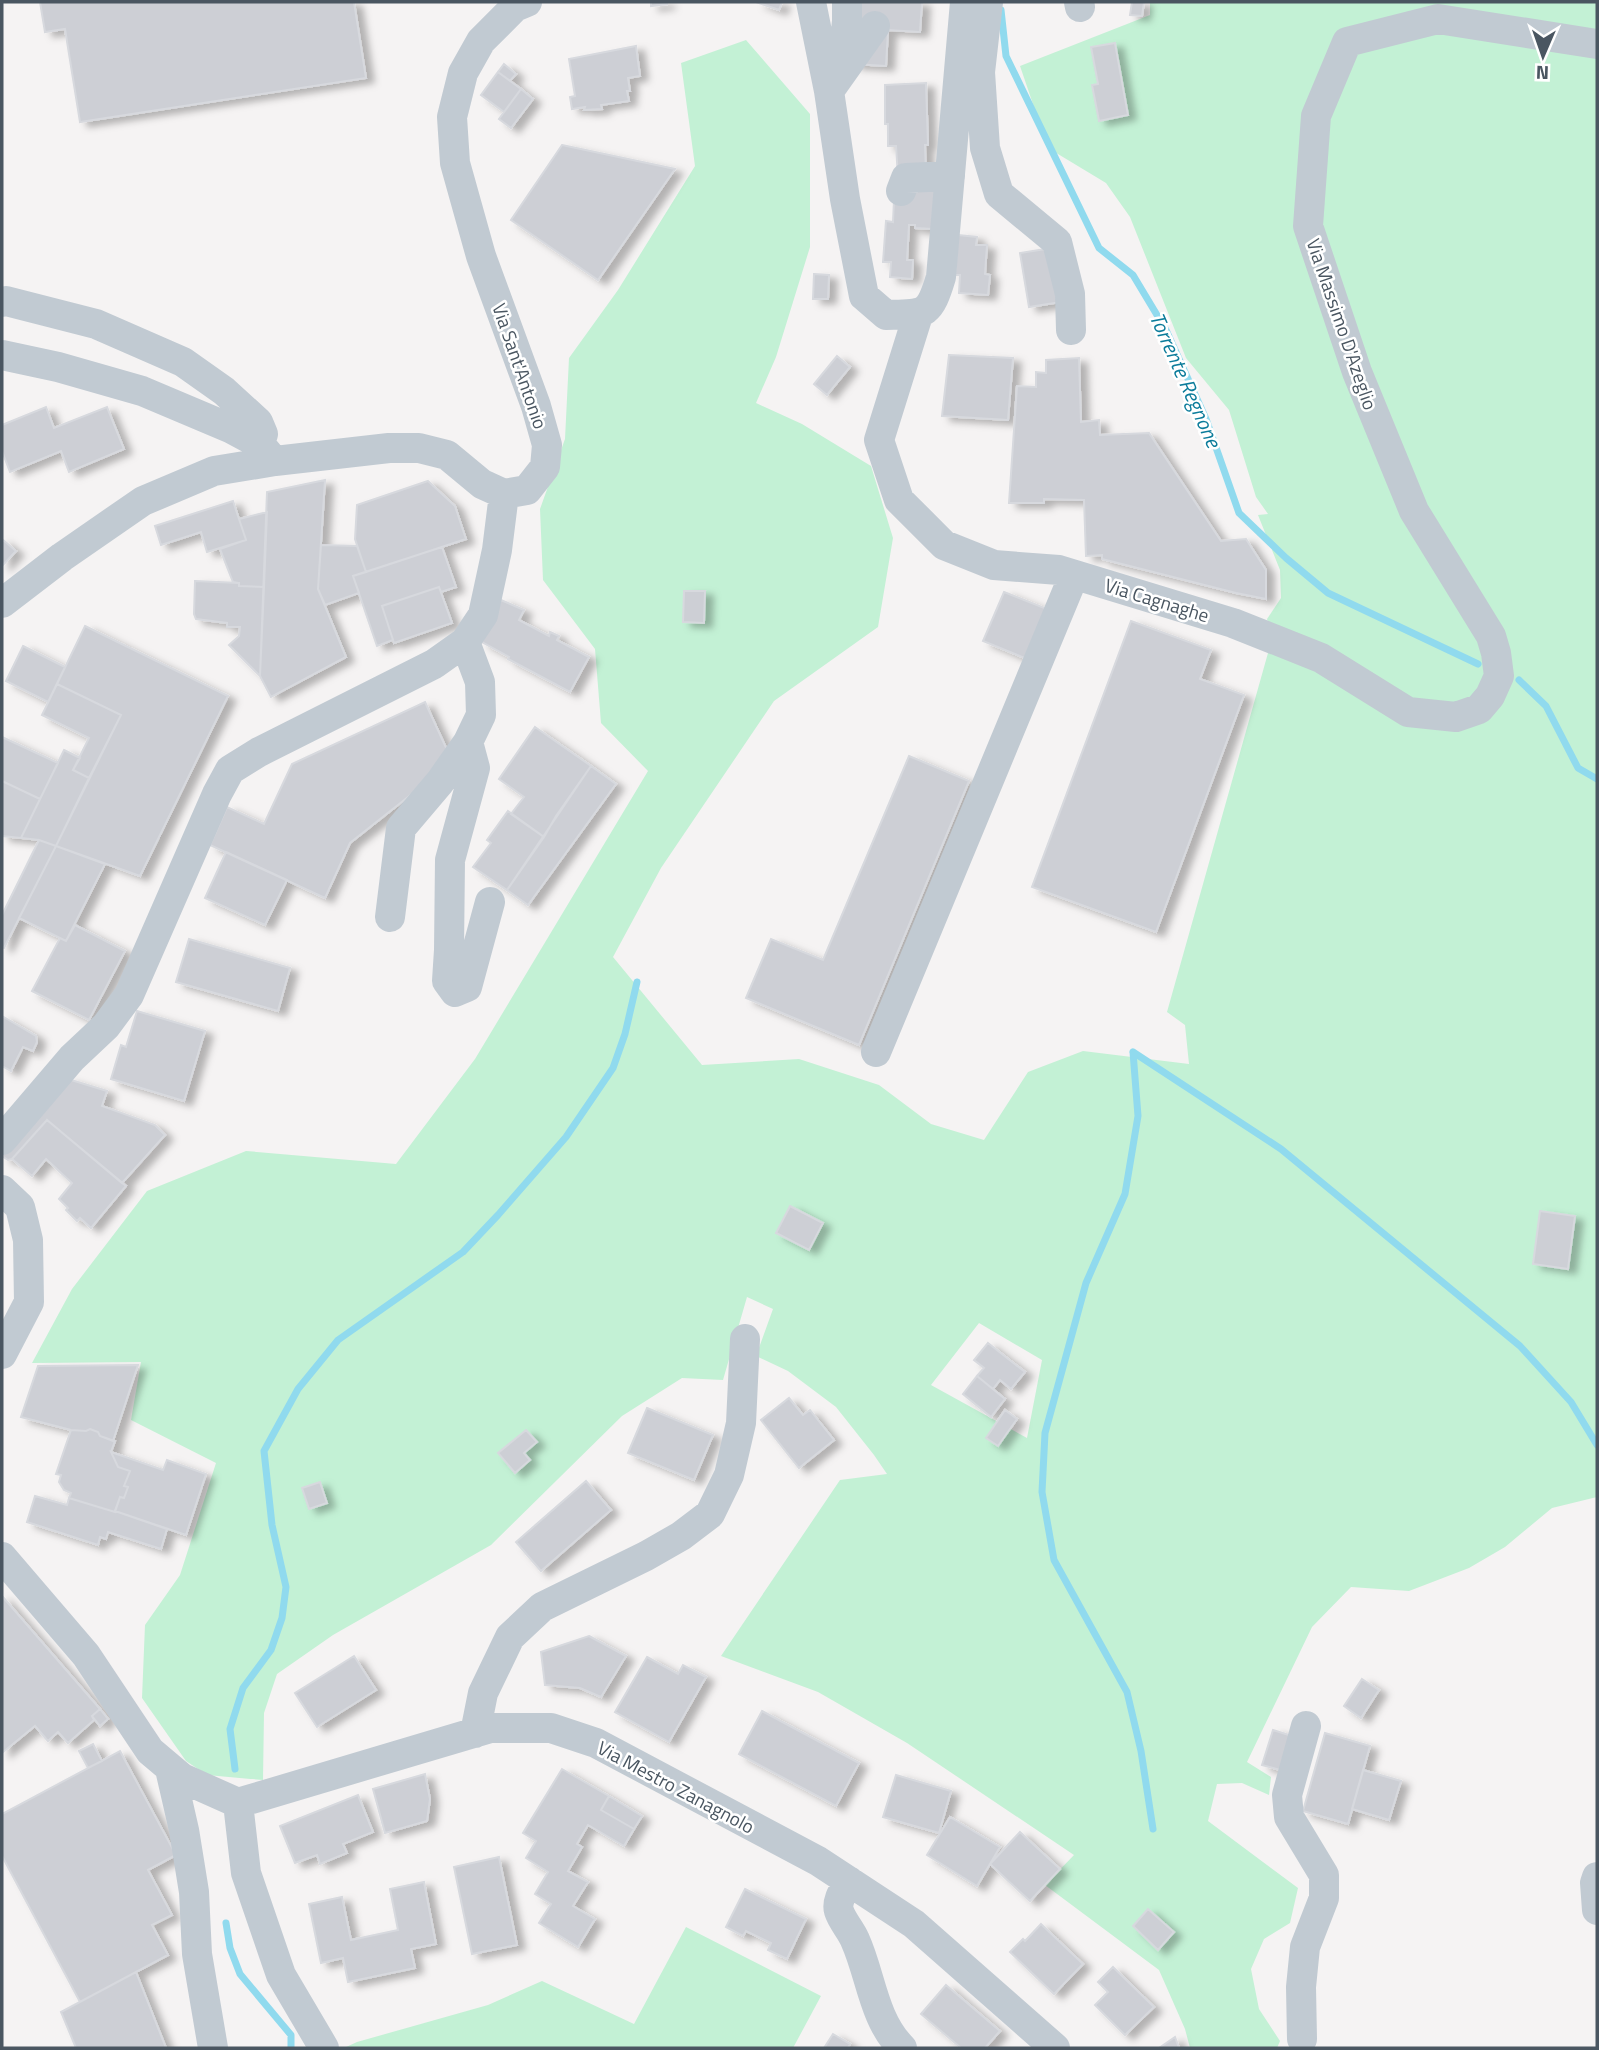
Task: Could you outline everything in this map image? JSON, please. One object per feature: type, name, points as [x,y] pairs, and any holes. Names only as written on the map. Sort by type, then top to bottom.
[{"type":"street","name":"Via Sant'Antonio","points":[[505,494],[527,490],[545,467],[547,445],[536,406],[481,256],[455,163],[452,117],[463,73],[481,41],[514,7],[527,2]]},
{"type":"street","points":[[811,2],[835,82],[845,199],[864,296],[886,315],[918,315],[933,302],[941,277],[965,2]]},
{"type":"street","points":[[835,82],[847,22],[847,2]]},
{"type":"street","points":[[988,2],[980,72],[985,148],[999,194],[1057,242],[1070,294],[1071,330]]},
{"type":"street","name":"Via Massimo D'Azeglio","points":[[1464,593],[1414,511],[1357,372],[1308,226],[1316,116],[1348,42],[1438,19],[1597,44]]},
{"type":"street","points":[[835,82],[876,26]]},
{"type":"street","points":[[901,191],[906,178],[950,176]]},
{"type":"street","points":[[2,302],[96,324],[183,362],[225,391],[258,422],[267,453]]},
{"type":"street","name":"Via Cagnaghe","points":[[918,315],[879,440],[899,500],[944,545],[994,565],[1059,570],[1233,623],[1321,658],[1408,712],[1456,717],[1479,709],[1490,696],[1499,676],[1491,636],[1464,593]]},
{"type":"street","points":[[2,355],[58,367],[142,391],[232,429],[267,453]]},
{"type":"street","points":[[2,603],[62,557],[143,501],[214,471],[267,453],[419,448],[447,455],[482,484],[505,494],[498,550],[483,615],[465,642],[434,664],[259,752],[230,770],[129,995],[106,1027],[72,1058],[2,1140]]},
{"type":"street","points":[[876,1052],[1074,575]]},
{"type":"street","points":[[390,917],[401,828],[440,782],[468,742],[481,715],[480,682],[465,642]]},
{"type":"street","points":[[468,742],[475,768],[450,860],[447,981],[455,992],[467,987],[490,902]]},
{"type":"street","points":[[2,1190],[20,1207],[28,1240],[29,1289],[29,1301],[2,1354]]},
{"type":"street","points":[[475,1732],[483,1693],[510,1637],[542,1607],[646,1556],[681,1536],[710,1514],[729,1475],[741,1423],[745,1339]]},
{"type":"street","points":[[2,1557],[86,1655],[150,1751],[182,1779],[238,1803],[246,1873],[281,1975],[324,2048]]},
{"type":"street","points":[[1302,2039],[1301,1987],[1305,1947],[1324,1898],[1324,1875],[1289,1817],[1287,1796],[1306,1726]]},
{"type":"street","name":"Via Mestro Zanagnolo","points":[[238,1803],[490,1728],[551,1728],[596,1743],[818,1861],[914,1924],[1055,2048]]},
{"type":"street","points":[[170,1769],[194,1892],[197,1954],[213,2048]]},
{"type":"street","points":[[1597,1877],[1597,1910]]},
{"type":"street","points":[[849,1881],[840,1898],[838,1910],[855,1940],[878,2012],[894,2040],[902,2048]]},
{"type":"green space","points":[[1150,2],[1597,2],[1597,1497],[1552,1508],[1505,1547],[1469,1568],[1409,1591],[1351,1587],[1312,1627],[1247,1762],[1271,1777],[1269,1795],[1242,1783],[1217,1784],[1208,1821],[1298,1888],[1290,1923],[1264,1939],[1251,1969],[1259,2009],[1280,2041],[1277,2048],[1190,2048],[1185,2029],[1159,1970],[1045,1885],[1074,1855],[907,1743],[818,1692],[721,1656],[840,1480],[887,1474],[836,1407],[788,1371],[756,1356],[773,1309],[747,1297],[723,1380],[682,1378],[622,1416],[491,1545],[333,1635],[277,1674],[264,1713],[263,1780],[207,1775],[186,1761],[142,1698],[145,1625],[180,1575],[216,1463],[131,1420],[141,1362],[32,1363],[72,1289],[147,1191],[246,1151],[396,1164],[475,1059],[648,771],[601,723],[595,649],[543,580],[540,509],[565,439],[569,358],[618,290],[695,166],[681,63],[746,40],[810,114],[810,247],[776,357],[756,403],[802,424],[871,466],[893,538],[878,627],[774,701],[661,868],[613,957],[702,1065],[799,1059],[879,1085],[931,1124],[984,1140],[1028,1072],[1083,1051],[1189,1064],[1185,1025],[1167,1012],[1268,653],[1272,636],[1267,619],[1281,598],[1280,570],[1258,515],[1268,514],[1256,497],[1229,410],[1186,358],[1130,217],[1106,183],[1048,148],[1020,66],[1150,15]],"holes":[[[979,1323],[1042,1360],[1027,1438],[931,1385]]]},
{"type":"green space","points":[[686,1927],[821,1996],[793,2048],[344,2048],[488,2005],[542,1981],[634,2024]]},
{"type":"building","points":[[40,2],[354,2],[366,78],[80,122],[65,29],[45,32]]},
{"type":"building","points":[[651,2],[667,2],[667,4],[651,6]]},
{"type":"building","points":[[756,2],[782,2],[779,10]]},
{"type":"building","points":[[857,2],[922,2],[920,32],[888,30],[886,66],[853,64]]},
{"type":"building","points":[[1132,2],[1144,2],[1142,16],[1130,15]]},
{"type":"building","points":[[1115,43],[1128,115],[1099,121],[1092,85],[1098,84],[1091,47]]},
{"type":"building","points":[[636,46],[640,76],[628,78],[629,101],[601,105],[602,109],[572,109],[570,97],[575,96],[569,59]]},
{"type":"building","points":[[504,64],[516,74],[510,81],[498,72]]},
{"type":"building","points":[[498,72],[521,89],[504,112],[481,95]]},
{"type":"building","points":[[926,83],[926,175],[898,177],[896,146],[888,146],[885,85]]},
{"type":"building","points":[[521,89],[533,99],[511,128],[499,119]]},
{"type":"building","points":[[562,145],[675,169],[598,280],[511,220]]},
{"type":"building","points":[[918,181],[936,183],[933,229],[909,225],[907,260],[913,260],[912,279],[890,277],[891,262],[883,262],[886,221],[893,222],[894,200],[907,192],[917,192]]},
{"type":"building","points":[[958,235],[977,237],[976,245],[987,245],[985,274],[990,275],[988,295],[959,293],[960,275],[955,275]]},
{"type":"building","points":[[1052,248],[1061,302],[1029,307],[1020,253]]},
{"type":"building","points":[[814,274],[829,275],[828,299],[813,299]]},
{"type":"building","points":[[949,355],[1013,358],[1008,420],[942,416]]},
{"type":"building","points":[[837,356],[850,367],[827,395],[814,384]]},
{"type":"building","points":[[1079,358],[1081,422],[1099,420],[1100,435],[1149,433],[1221,541],[1246,539],[1266,570],[1266,599],[1102,559],[1102,555],[1086,556],[1084,500],[1044,499],[1044,503],[1009,503],[1017,386],[1036,387],[1036,372],[1046,373],[1046,360]]},
{"type":"building","points":[[46,407],[54,428],[107,407],[124,449],[69,472],[61,451],[10,472],[2,451],[2,425]]},
{"type":"building","points":[[325,480],[318,589],[346,657],[271,697],[260,676],[267,492]]},
{"type":"building","points":[[428,481],[455,506],[466,539],[366,572],[355,539],[357,505]]},
{"type":"building","points":[[233,501],[246,540],[207,552],[201,532],[161,545],[155,526]]},
{"type":"building","points":[[267,512],[264,587],[239,586],[239,583],[233,582],[220,549],[246,540],[239,519]]},
{"type":"building","points":[[2,539],[16,551],[2,566]]},
{"type":"building","points":[[321,545],[357,546],[366,572],[353,576],[359,593],[325,605],[318,589]]},
{"type":"building","points":[[442,547],[456,587],[441,592],[439,587],[382,606],[393,640],[377,646],[353,576]]},
{"type":"building","points":[[195,581],[264,587],[260,676],[229,645],[239,636],[240,627],[227,627],[227,623],[196,619]]},
{"type":"building","points":[[439,587],[452,623],[394,643],[382,606]]},
{"type":"building","points":[[684,591],[705,591],[704,623],[683,622]]},
{"type":"building","points":[[1004,592],[1047,609],[1027,659],[983,641]]},
{"type":"building","points":[[501,600],[524,610],[519,620],[549,636],[550,632],[559,636],[557,640],[589,657],[570,692],[482,642]]},
{"type":"building","points":[[1131,621],[1211,650],[1200,679],[1244,695],[1156,932],[1032,887]]},
{"type":"building","points":[[85,626],[228,696],[140,876],[56,846],[121,715],[57,684]]},
{"type":"building","points":[[23,646],[65,667],[48,702],[6,681]]},
{"type":"building","points":[[57,684],[121,715],[89,778],[73,770],[89,738],[42,715]]},
{"type":"building","points":[[425,702],[448,752],[432,778],[350,843],[325,898],[210,845],[227,807],[264,824],[292,764]]},
{"type":"building","points":[[535,727],[591,766],[544,837],[511,814],[524,797],[499,779]]},
{"type":"building","points":[[2,737],[58,763],[40,799],[2,781]]},
{"type":"building","points":[[64,750],[80,758],[73,770],[89,778],[56,846],[21,838]]},
{"type":"building","points":[[909,756],[969,781],[859,1045],[746,998],[771,939],[823,960]]},
{"type":"building","points":[[591,766],[616,784],[528,905],[507,890]]},
{"type":"building","points":[[2,781],[40,799],[21,838],[2,836]]},
{"type":"building","points":[[508,811],[544,837],[507,890],[473,867],[491,843],[487,840]]},
{"type":"building","points":[[39,840],[56,846],[4,948],[2,915]]},
{"type":"building","points":[[56,846],[105,864],[66,941],[19,918]]},
{"type":"building","points":[[226,852],[287,880],[265,925],[205,898]]},
{"type":"building","points":[[75,925],[125,951],[89,1020],[32,991],[60,938],[66,941]]},
{"type":"building","points":[[189,939],[290,968],[278,1011],[176,982]]},
{"type":"building","points":[[137,1011],[205,1031],[184,1101],[111,1079],[121,1045],[126,1047]]},
{"type":"building","points":[[2,1016],[36,1036],[37,1042],[33,1051],[23,1047],[11,1071],[2,1066]]},
{"type":"building","points":[[68,1079],[107,1091],[102,1106],[155,1125],[165,1135],[122,1183],[47,1120],[12,1159],[8,1160],[2,1156]]},
{"type":"building","points":[[47,1120],[126,1186],[91,1228],[80,1218],[77,1221],[66,1210],[68,1208],[59,1199],[72,1183],[46,1159],[32,1176],[12,1159]]},
{"type":"building","points":[[790,1206],[823,1223],[809,1250],[776,1233]]},
{"type":"building","points":[[1540,1211],[1575,1216],[1568,1269],[1533,1264]]},
{"type":"building","points":[[988,1343],[1025,1372],[1011,1389],[1000,1380],[993,1389],[977,1376],[984,1368],[974,1360]]},
{"type":"building","points":[[138,1365],[113,1441],[90,1429],[71,1430],[21,1417],[38,1366]]},
{"type":"building","points":[[977,1376],[1005,1399],[991,1417],[963,1394]]},
{"type":"building","points":[[789,1398],[803,1415],[810,1410],[834,1440],[799,1468],[761,1420]]},
{"type":"building","points":[[647,1408],[713,1435],[694,1480],[628,1453]]},
{"type":"building","points":[[1005,1410],[1017,1419],[998,1446],[986,1438]]},
{"type":"building","points":[[90,1429],[115,1441],[111,1452],[118,1467],[130,1471],[124,1486],[128,1487],[124,1498],[120,1497],[115,1512],[69,1498],[71,1493],[64,1490],[59,1482],[61,1475],[56,1474],[71,1430]]},
{"type":"building","points":[[526,1430],[537,1442],[524,1453],[530,1460],[515,1473],[498,1453]]},
{"type":"building","points":[[111,1452],[163,1470],[167,1460],[206,1474],[186,1535],[115,1511],[120,1497],[124,1498],[128,1487],[124,1486],[130,1471],[118,1467]]},
{"type":"building","points":[[586,1481],[611,1510],[541,1571],[516,1542]]},
{"type":"building","points":[[320,1482],[327,1503],[309,1509],[302,1488]]},
{"type":"building","points":[[35,1496],[67,1505],[69,1498],[167,1529],[161,1549],[108,1532],[106,1539],[100,1537],[98,1545],[27,1522]]},
{"type":"building","points":[[2,1596],[100,1709],[92,1716],[94,1720],[68,1743],[58,1732],[48,1741],[35,1726],[2,1753]]},
{"type":"building","points":[[589,1636],[626,1656],[601,1697],[580,1688],[545,1685],[541,1652]]},
{"type":"building","points":[[354,1656],[376,1690],[317,1727],[295,1693]]},
{"type":"building","points":[[647,1657],[678,1674],[683,1665],[706,1677],[669,1742],[615,1712]]},
{"type":"building","points":[[1362,1679],[1379,1690],[1361,1718],[1344,1706]]},
{"type":"building","points":[[100,1709],[108,1719],[100,1726],[92,1716]]},
{"type":"building","points":[[762,1711],[859,1763],[836,1806],[739,1754]]},
{"type":"building","points":[[1273,1730],[1295,1737],[1284,1771],[1262,1765]]},
{"type":"building","points":[[1325,1733],[1370,1746],[1348,1824],[1303,1811]]},
{"type":"building","points":[[93,1744],[102,1761],[88,1768],[79,1751]]},
{"type":"building","points":[[120,1751],[176,1855],[148,1870],[172,1915],[152,1925],[168,1955],[80,2002],[2,1856],[2,1814]]},
{"type":"building","points":[[562,1769],[609,1796],[601,1810],[634,1829],[624,1846],[588,1825],[577,1844],[582,1847],[568,1871],[588,1882],[573,1906],[595,1919],[578,1947],[539,1923],[551,1904],[535,1894],[548,1872],[526,1858],[536,1841],[523,1833]]},
{"type":"building","points":[[1363,1770],[1401,1781],[1389,1820],[1352,1809]]},
{"type":"building","points":[[425,1774],[430,1799],[427,1821],[385,1833],[373,1789]]},
{"type":"building","points":[[896,1775],[951,1791],[939,1833],[883,1817]]},
{"type":"building","points":[[358,1795],[373,1832],[343,1844],[347,1853],[320,1864],[317,1855],[295,1863],[280,1826]]},
{"type":"building","points":[[609,1796],[642,1816],[634,1829],[601,1810]]},
{"type":"building","points":[[950,1817],[1000,1847],[977,1886],[927,1855]]},
{"type":"building","points":[[1020,1832],[1060,1869],[1030,1901],[990,1864]]},
{"type":"building","points":[[499,1857],[517,1945],[472,1954],[454,1867]]},
{"type":"building","points":[[424,1882],[436,1944],[411,1949],[415,1968],[348,1982],[343,1958],[321,1963],[309,1904],[342,1897],[351,1940],[398,1930],[390,1889]]},
{"type":"building","points":[[745,1889],[806,1919],[787,1959],[768,1950],[771,1943],[746,1931],[743,1936],[726,1927]]},
{"type":"building","points":[[1148,1909],[1174,1932],[1158,1950],[1133,1926]]},
{"type":"building","points":[[1041,1924],[1083,1964],[1054,1994],[1010,1952]]},
{"type":"building","points":[[1113,1967],[1154,2007],[1125,2035],[1095,2005],[1108,1992],[1098,1982]]},
{"type":"building","points":[[136,1972],[166,2048],[76,2048],[61,2012]]},
{"type":"building","points":[[946,1985],[1000,2031],[985,2048],[961,2048],[921,2014]]},
{"type":"building","points":[[833,2034],[850,2044],[848,2048],[824,2048]]},
{"type":"building","points":[[1175,2037],[1179,2048],[1159,2048]]},
{"type":"waterway","name":"Torrente Regnone","points":[[1001,10],[1006,56],[1099,248],[1133,275],[1166,330],[1206,419],[1239,513],[1328,593],[1478,664]]},
{"type":"waterway","name":"Torrente Regnone","points":[[1519,680],[1546,706],[1578,768],[1597,779]]},
{"type":"waterway","points":[[235,1769],[230,1729],[243,1688],[271,1650],[282,1618],[286,1587],[272,1525],[264,1451],[298,1389],[338,1340],[463,1252],[566,1137],[613,1068],[625,1034],[637,982]]},
{"type":"waterway","points":[[1133,1052],[1138,1116],[1125,1194],[1086,1283],[1045,1433],[1042,1492],[1054,1560],[1127,1692],[1141,1751],[1153,1829]]},
{"type":"waterway","points":[[1133,1052],[1281,1149],[1520,1346],[1571,1402],[1597,1445]]},
{"type":"waterway","points":[[226,1923],[230,1948],[240,1974],[291,2035],[291,2048]]}]
